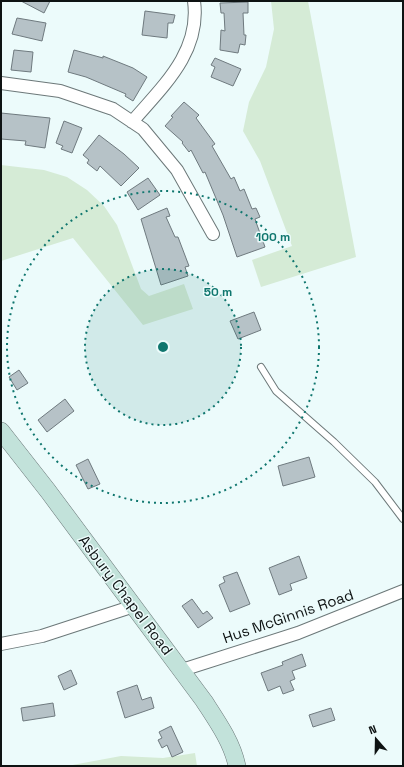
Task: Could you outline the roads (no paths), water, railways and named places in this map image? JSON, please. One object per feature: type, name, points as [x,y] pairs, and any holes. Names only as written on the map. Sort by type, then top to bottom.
[{"type":"main road","name":"Asbury Chapel Road","points":[[1,431],[182,670],[224,731],[232,749],[237,766]]},
{"type":"street","points":[[132,122],[176,70],[191,42],[196,12],[194,1]]},
{"type":"street","points":[[1,83],[60,91],[113,109],[143,129],[177,170],[213,234]]},
{"type":"street","name":"Hus McGinnis Road","points":[[182,670],[321,625],[403,591]]},
{"type":"street","points":[[1,644],[42,636],[134,606]]},
{"type":"lane","points":[[261,367],[276,391],[334,442],[376,482],[403,519]]}]
